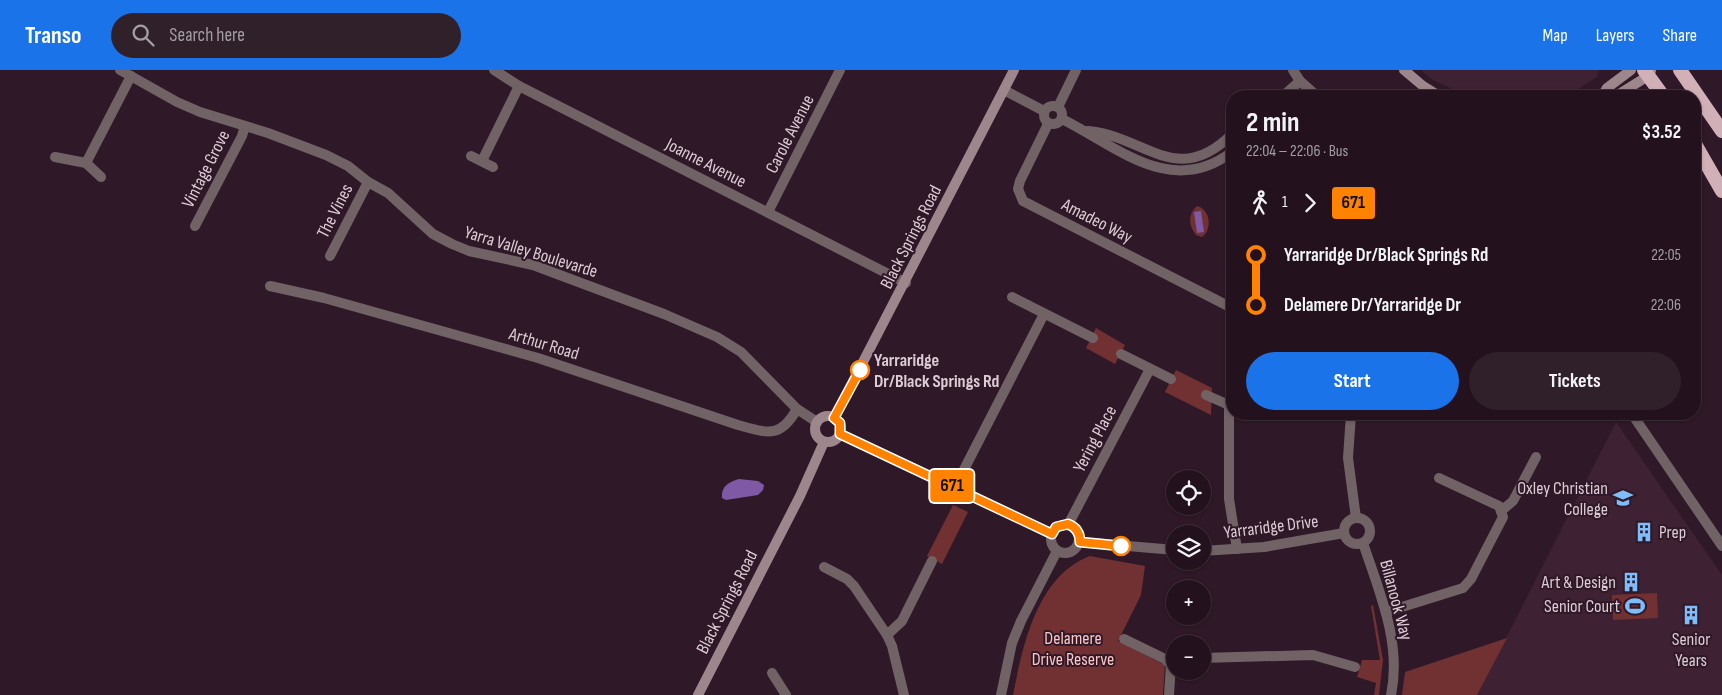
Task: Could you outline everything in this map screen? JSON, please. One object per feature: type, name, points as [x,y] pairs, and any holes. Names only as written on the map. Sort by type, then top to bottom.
[{"type":"highway","points":[[1680,70],[1694,90]]},
{"type":"highway","points":[[1648,72],[1659,90]]},
{"type":"highway","points":[[1701,100],[1722,131]]},
{"type":"highway","points":[[1701,154],[1722,191]]},
{"type":"main road","name":"Black Springs Road","points":[[834,418],[906,283],[1014,70]]},
{"type":"main road","points":[[1404,70],[1429,90]]},
{"type":"main road","points":[[1606,90],[1631,70]]},
{"type":"main road","points":[[1624,90],[1648,72]]},
{"type":"main road","points":[[827,416],[834,418],[840,423],[840,434],[835,440],[824,442],[816,434],[817,422],[827,416]]},
{"type":"main road","name":"Black Springs Road","points":[[698,695],[800,496],[824,442]]},
{"type":"street","name":"Yarra Valley Boulevarde","points":[[120,70],[192,109],[326,155],[348,166],[368,182],[388,193],[433,234],[452,244],[469,251],[533,265],[664,314],[716,337],[741,352],[797,408],[817,422]]},
{"type":"street","name":"Joanne Avenue","points":[[494,70],[519,86],[906,283]]},
{"type":"street","name":"Carole Avenue","points":[[768,212],[840,70]]},
{"type":"street","points":[[1058,107],[1076,70]]},
{"type":"street","points":[[1293,70],[1300,81],[1310,90]]},
{"type":"street","points":[[86,164],[131,76]]},
{"type":"street","points":[[1290,90],[1300,81]]},
{"type":"street","points":[[482,162],[519,86]]},
{"type":"street","points":[[1004,90],[1044,111]]},
{"type":"street","points":[[1058,107],[1050,106],[1044,111],[1043,117],[1048,124],[1056,124],[1062,119]]},
{"type":"street","points":[[1058,107],[1062,114],[1062,119]]},
{"type":"street","points":[[1062,119],[1144,163],[1165,170],[1176,172],[1200,169],[1226,156]]},
{"type":"street","name":"Amadeo Way","points":[[1048,124],[1020,181],[1018,189],[1023,201],[1226,305]]},
{"type":"street","name":"Vintage Grove","points":[[195,226],[242,136],[245,126]]},
{"type":"street","points":[[1084,130],[1105,132],[1157,154],[1176,158],[1202,155],[1226,139]]},
{"type":"street","points":[[471,156],[493,167]]},
{"type":"street","points":[[55,157],[86,164],[101,177]]},
{"type":"street","name":"The Vines","points":[[330,256],[368,182]]},
{"type":"street","name":"Arthur Road","points":[[270,286],[324,298],[538,358],[764,432],[780,430],[790,421],[797,408]]},
{"type":"street","points":[[1012,297],[1093,338]]},
{"type":"street","points":[[954,487],[1044,314]]},
{"type":"street","points":[[1121,354],[1171,379]]},
{"type":"street","name":"Yering Place","points":[[1068,524],[1150,369]]},
{"type":"street","points":[[1206,395],[1226,404]]},
{"type":"street","points":[[1229,420],[1229,499],[1238,550]]},
{"type":"street","points":[[1351,420],[1348,458],[1356,518]]},
{"type":"street","points":[[1636,420],[1722,546]]},
{"type":"street","points":[[840,434],[1052,534]]},
{"type":"street","points":[[1501,511],[1514,501],[1536,457]]},
{"type":"street","points":[[1386,612],[1463,588],[1471,579],[1503,518],[1499,506],[1439,478]]},
{"type":"street","points":[[1356,518],[1364,520],[1370,528],[1369,536],[1363,543],[1359,544],[1351,543],[1344,533],[1348,522],[1356,518]]},
{"type":"street","points":[[1068,524],[1079,533],[1080,542],[1073,552],[1064,554],[1057,551],[1052,543],[1052,534],[1056,527],[1068,524]]},
{"type":"street","name":"Yarraridge Drive","points":[[1211,551],[1238,550],[1292,543],[1344,533]]},
{"type":"street","points":[[1080,542],[1166,549]]},
{"type":"street","name":"Billanook Way","points":[[1363,543],[1386,612],[1393,644],[1393,688],[1391,695]]},
{"type":"street","points":[[1001,695],[1012,643],[1021,621],[1057,551]]},
{"type":"street","points":[[887,635],[902,621],[932,561]]},
{"type":"street","points":[[824,567],[847,579],[854,586],[887,635],[892,646],[904,695]]},
{"type":"street","points":[[1124,639],[1166,660]]},
{"type":"street","points":[[1211,658],[1313,655],[1354,667]]},
{"type":"street","points":[[772,673],[786,695]]},
{"type":"street","points":[[1169,695],[1171,680]]},
{"type":"shaded area","points":[[1421,70],[1599,70],[1597,77],[1576,90],[1454,90],[1431,79]]},
{"type":"shaded area","points":[[1201,211],[1204,232],[1197,233],[1194,212]]},
{"type":"shaded area","name":"Oxley Christian College","points":[[1616,422],[1722,575],[1722,695],[1477,695]]},
{"type":"shaded area","points":[[739,479],[758,481],[764,485],[763,490],[758,495],[726,500],[722,498],[726,485]]},
{"type":"green space","points":[[1197,206],[1205,211],[1209,224],[1202,237],[1196,235],[1190,220]]},
{"type":"green space","points":[[1096,328],[1125,345],[1115,364],[1086,348]]},
{"type":"green space","points":[[1176,370],[1212,388],[1211,415],[1165,392]]},
{"type":"green space","points":[[953,505],[968,512],[942,564],[927,556]]},
{"type":"green space","name":"Delamere Drive Reserve","points":[[1090,556],[1145,566],[1141,595],[1118,641],[1165,665],[1163,695],[1013,695],[1022,655],[1035,614],[1057,579],[1072,566]]},
{"type":"green space","name":"Senior Court","points":[[1657,593],[1658,618],[1613,620],[1612,595]]},
{"type":"green space","points":[[1373,605],[1383,660],[1379,695],[1374,695],[1376,683],[1357,677],[1362,660],[1380,660],[1371,606]]},
{"type":"green space","points":[[1507,638],[1477,695],[1402,695],[1405,672]]},
{"type":"bus line","name":"671","points":[[860,370],[834,418],[840,423],[840,434],[1052,534],[1056,527],[1068,524],[1079,533],[1080,542],[1121,546]]},
{"type":"place","name":"Yarraridge Dr/Black Springs Rd","points":[[860,370]]},
{"type":"place","name":"Oxley Christian College","points":[[1623,498]]},
{"type":"place","name":"Prep","points":[[1644,532]]},
{"type":"place","name":"Art & Design","points":[[1631,582]]},
{"type":"place","name":"Senior Court","points":[[1635,606]]},
{"type":"place","name":"Senior Years","points":[[1691,615]]}]
